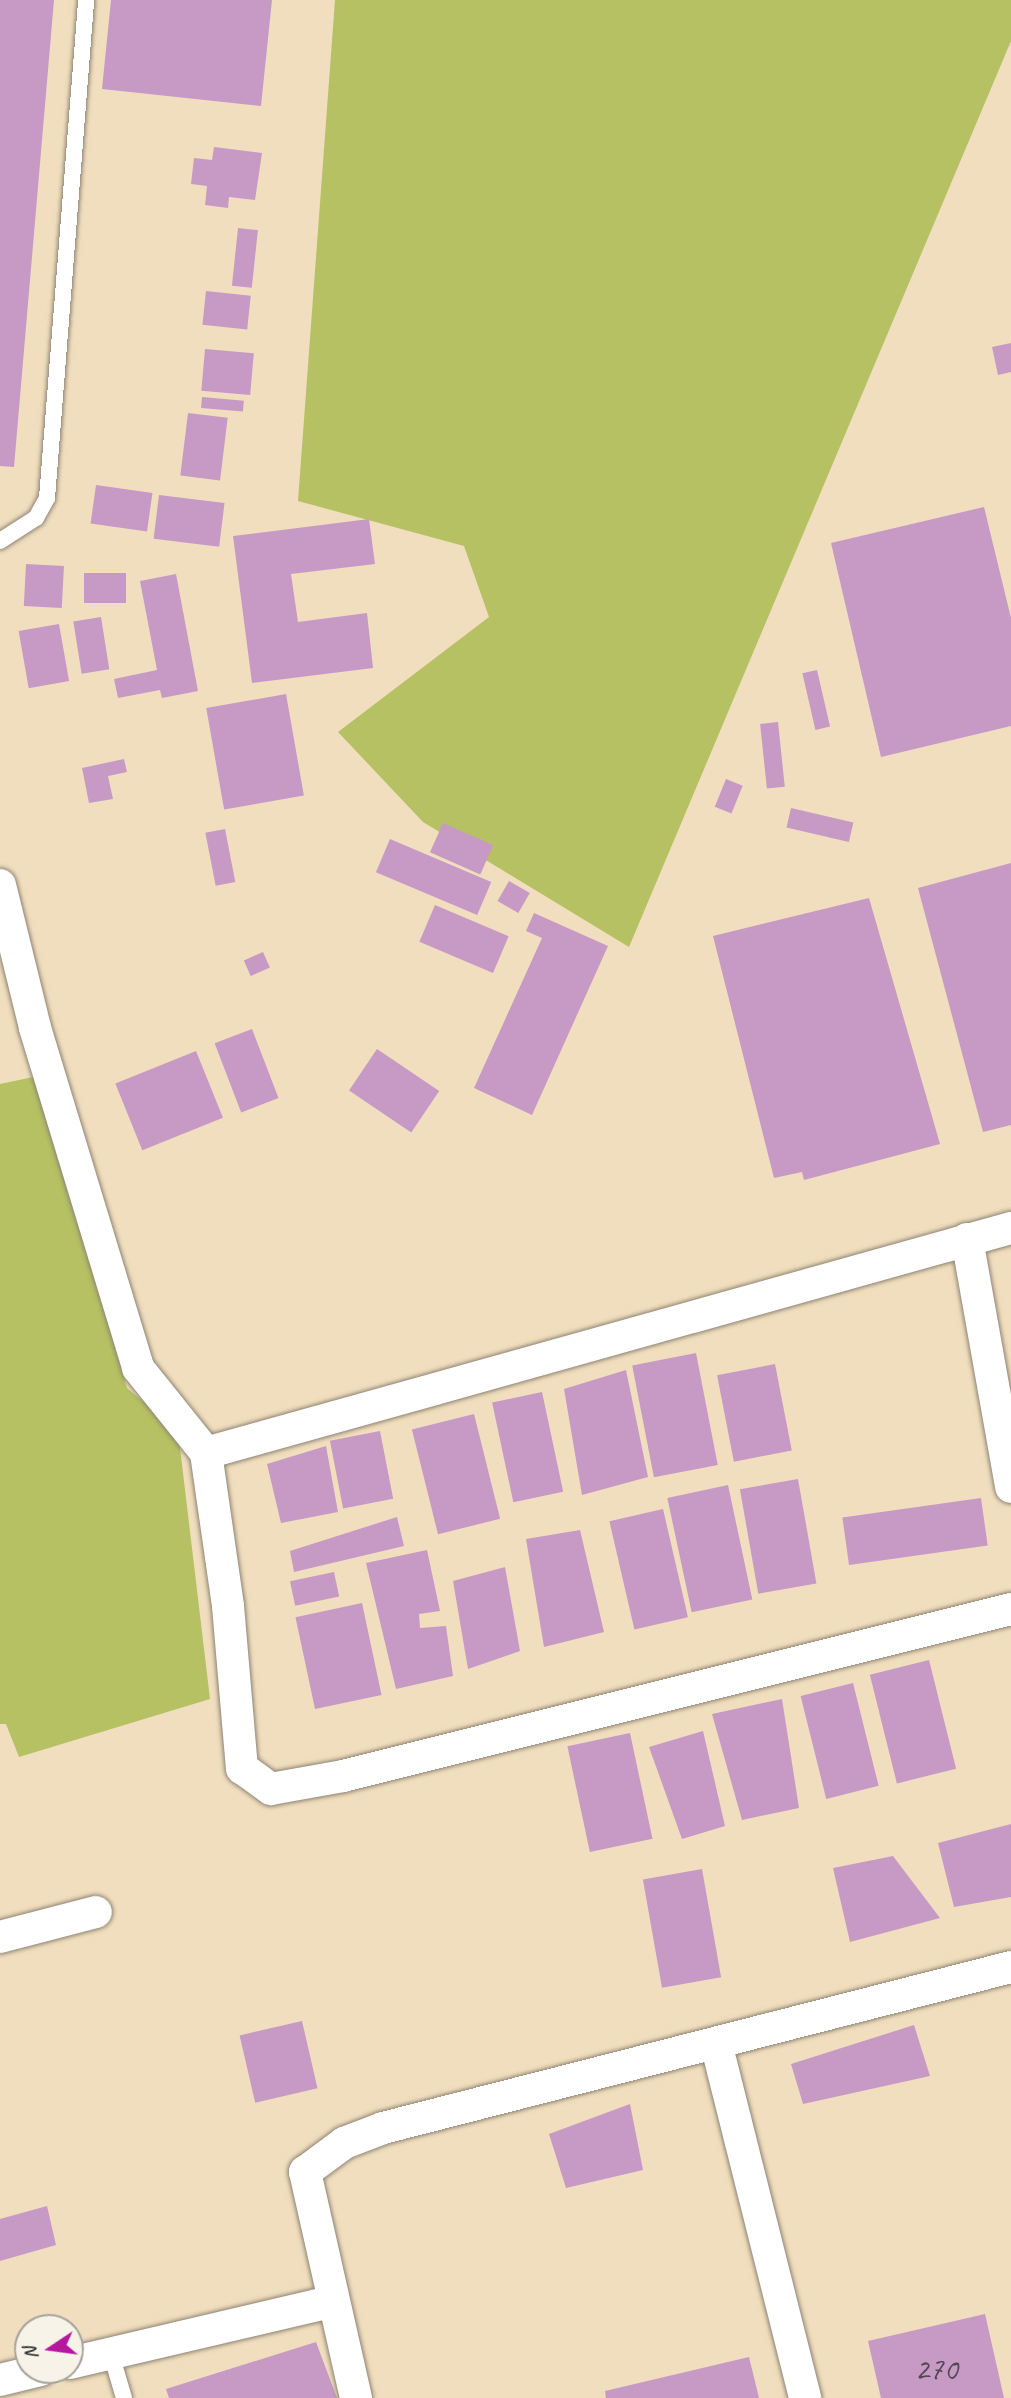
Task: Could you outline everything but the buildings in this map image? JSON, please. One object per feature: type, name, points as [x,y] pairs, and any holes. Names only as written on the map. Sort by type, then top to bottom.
[{"type":"street","points":[[0,884],[35,1028],[138,1368],[206,1453],[228,1606],[242,1768],[271,1789],[343,1776],[1011,1609]]},
{"type":"street","points":[[206,1453],[1011,1228]]},
{"type":"street","points":[[967,1239],[1011,1487]]},
{"type":"street","points":[[0,1937],[96,1912]]},
{"type":"street","points":[[356,2398],[331,2302],[305,2172],[344,2143],[383,2128],[1011,1967]]},
{"type":"street","points":[[716,2043],[805,2398]]},
{"type":"street","points":[[84,2360],[331,2302]]},
{"type":"lane","points":[[0,541],[36,519],[47,498],[86,0]]},
{"type":"lane","points":[[111,2354],[124,2398]]},
{"type":"green space","points":[[335,0],[1011,0],[1011,41],[629,947],[423,822],[338,732],[489,617],[464,546],[298,501]]},
{"type":"green space","points":[[38,1076],[127,1388],[178,1431],[210,1699],[19,1757],[6,1724],[0,1724],[0,1084]]}]
